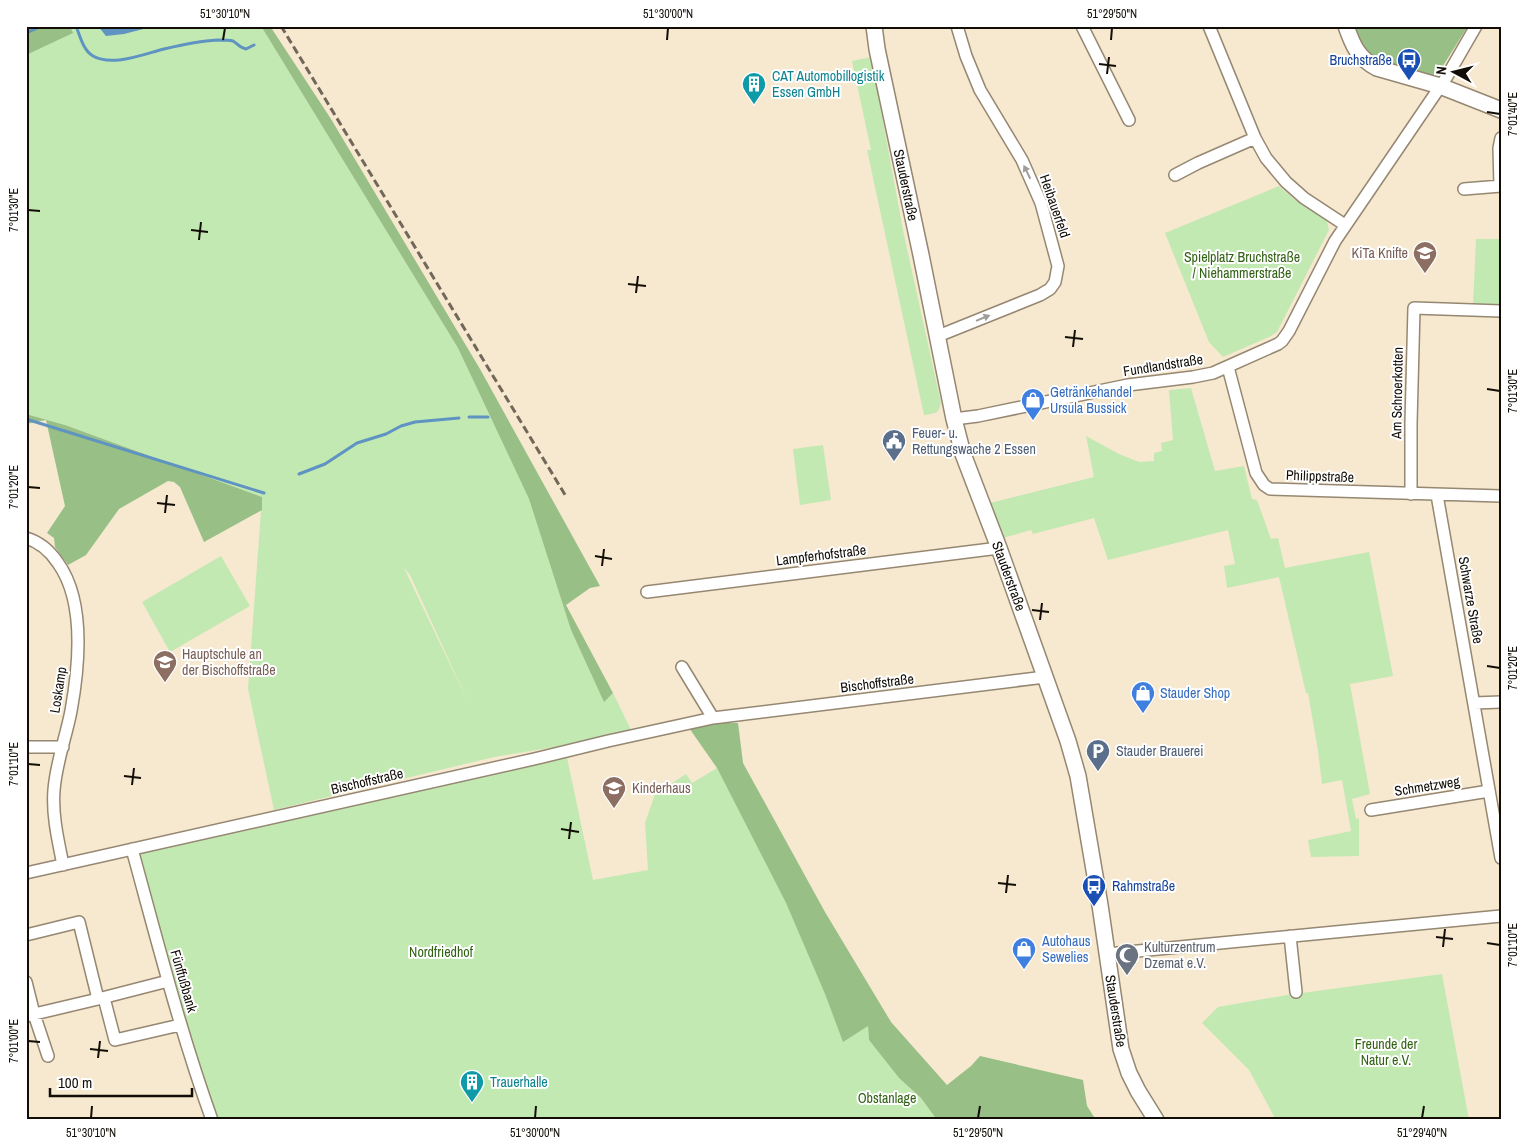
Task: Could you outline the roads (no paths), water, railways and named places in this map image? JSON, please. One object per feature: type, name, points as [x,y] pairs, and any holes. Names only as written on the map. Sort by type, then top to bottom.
[{"type":"main road","name":"Stauderstraße","points":[[874,26],[881,68],[954,419],[963,454],[999,548],[1068,741],[1078,776],[1121,1049],[1129,1073],[1156,1120]]},
{"type":"main road","points":[[1346,26],[1358,54],[1370,65],[1440,86],[1501,110]]},
{"type":"street","name":"Heibauerfeld","points":[[938,336],[1040,295],[1050,289],[1055,282],[1058,266],[1041,202],[1022,160],[980,90],[966,56],[957,26]]},
{"type":"street","points":[[1082,26],[1130,120]]},
{"type":"street","points":[[1209,26],[1254,138],[1266,158],[1286,182],[1304,198],[1345,225]]},
{"type":"street","points":[[1228,367],[1282,341],[1289,331],[1326,256],[1345,225],[1440,86],[1476,26]]},
{"type":"street","points":[[1175,175],[1254,138]]},
{"type":"street","points":[[1464,189],[1500,186],[1499,148],[1501,138]]},
{"type":"street","name":"Am Schroerkotten","points":[[1411,494],[1414,308],[1501,311]]},
{"type":"street","name":"Fundlandstraße","points":[[954,419],[978,416],[1128,385],[1193,377],[1213,373],[1228,367]]},
{"type":"street","name":"Philippstraße","points":[[1228,367],[1256,472],[1264,485],[1270,489],[1501,496]]},
{"type":"street","name":"Schwarze Straße","points":[[1438,495],[1501,858]]},
{"type":"street","name":"Loskamp","points":[[26,538],[43,546],[65,572],[75,606],[77,663],[70,712],[55,783],[54,802],[57,834],[63,865]]},
{"type":"street","name":"Lampferhofstraße","points":[[647,592],[999,548]]},
{"type":"street","points":[[682,667],[713,718]]},
{"type":"street","name":"Bischoffstraße","points":[[26,873],[713,718],[1045,676]]},
{"type":"street","points":[[1474,703],[1501,702]]},
{"type":"street","points":[[26,748],[63,747]]},
{"type":"street","name":"Schmetzweg","points":[[1370,810],[1489,791]]},
{"type":"street","name":"Fünffußbank","points":[[132,849],[180,1025],[212,1120]]},
{"type":"street","points":[[1107,954],[1501,916]]},
{"type":"street","points":[[26,935],[79,922],[115,1040],[180,1025]]},
{"type":"street","points":[[1290,936],[1296,992]]},
{"type":"street","points":[[30,1015],[168,980]]},
{"type":"street","points":[[26,982],[30,1015],[48,1056]]},
{"type":"water","points":[[98,26],[155,26],[124,34],[106,36]]},
{"type":"waterway","points":[[26,33],[42,26]]},
{"type":"waterway","points":[[76,26],[87,50],[93,56],[109,60],[128,59],[197,42],[233,41],[246,49],[254,45]]},
{"type":"waterway","points":[[469,417],[488,417]]},
{"type":"waterway","points":[[299,474],[325,464],[357,443],[386,434],[401,426],[415,422],[459,418]]},
{"type":"waterway","points":[[26,419],[264,493]]},
{"type":"railway","points":[[281,26],[567,498]]},
{"type":"place","name":"Bruchstraße","points":[[1409,81]]},
{"type":"place","name":"CAT Automobillogistik Essen GmbH","points":[[754,105]]},
{"type":"place","name":"KiTa Knifte","points":[[1425,274]]},
{"type":"place","name":"Getränkehandel Ursula Bussick","points":[[1033,421]]},
{"type":"place","name":"Feuer- u. Rettungswache 2 Essen","points":[[894,462]]},
{"type":"place","name":"Hauptschule an der Bischoffstraße","points":[[165,683]]},
{"type":"place","name":"Stauder Shop","points":[[1143,714]]},
{"type":"place","name":"Stauder Brauerei","points":[[1098,772]]},
{"type":"place","name":"Kinderhaus","points":[[614,809]]},
{"type":"place","name":"Rahmstraße","points":[[1094,907]]},
{"type":"place","name":"Autohaus Sewelies","points":[[1024,970]]},
{"type":"place","name":"Kulturzentrum Dzemat e.V.","points":[[1127,976]]},
{"type":"place","name":"Trauerhalle","points":[[472,1103]]},
{"type":"park label","name":"Spielplatz Bruchstraße / Niehammerstraße","points":[[1242,266]]},
{"type":"park label","name":"Nordfriedhof","points":[[441,952]]},
{"type":"park label","name":"Freunde der Natur e.V.","points":[[1386,1052]]},
{"type":"park label","name":"Obstanlage","points":[[887,1098]]}]
